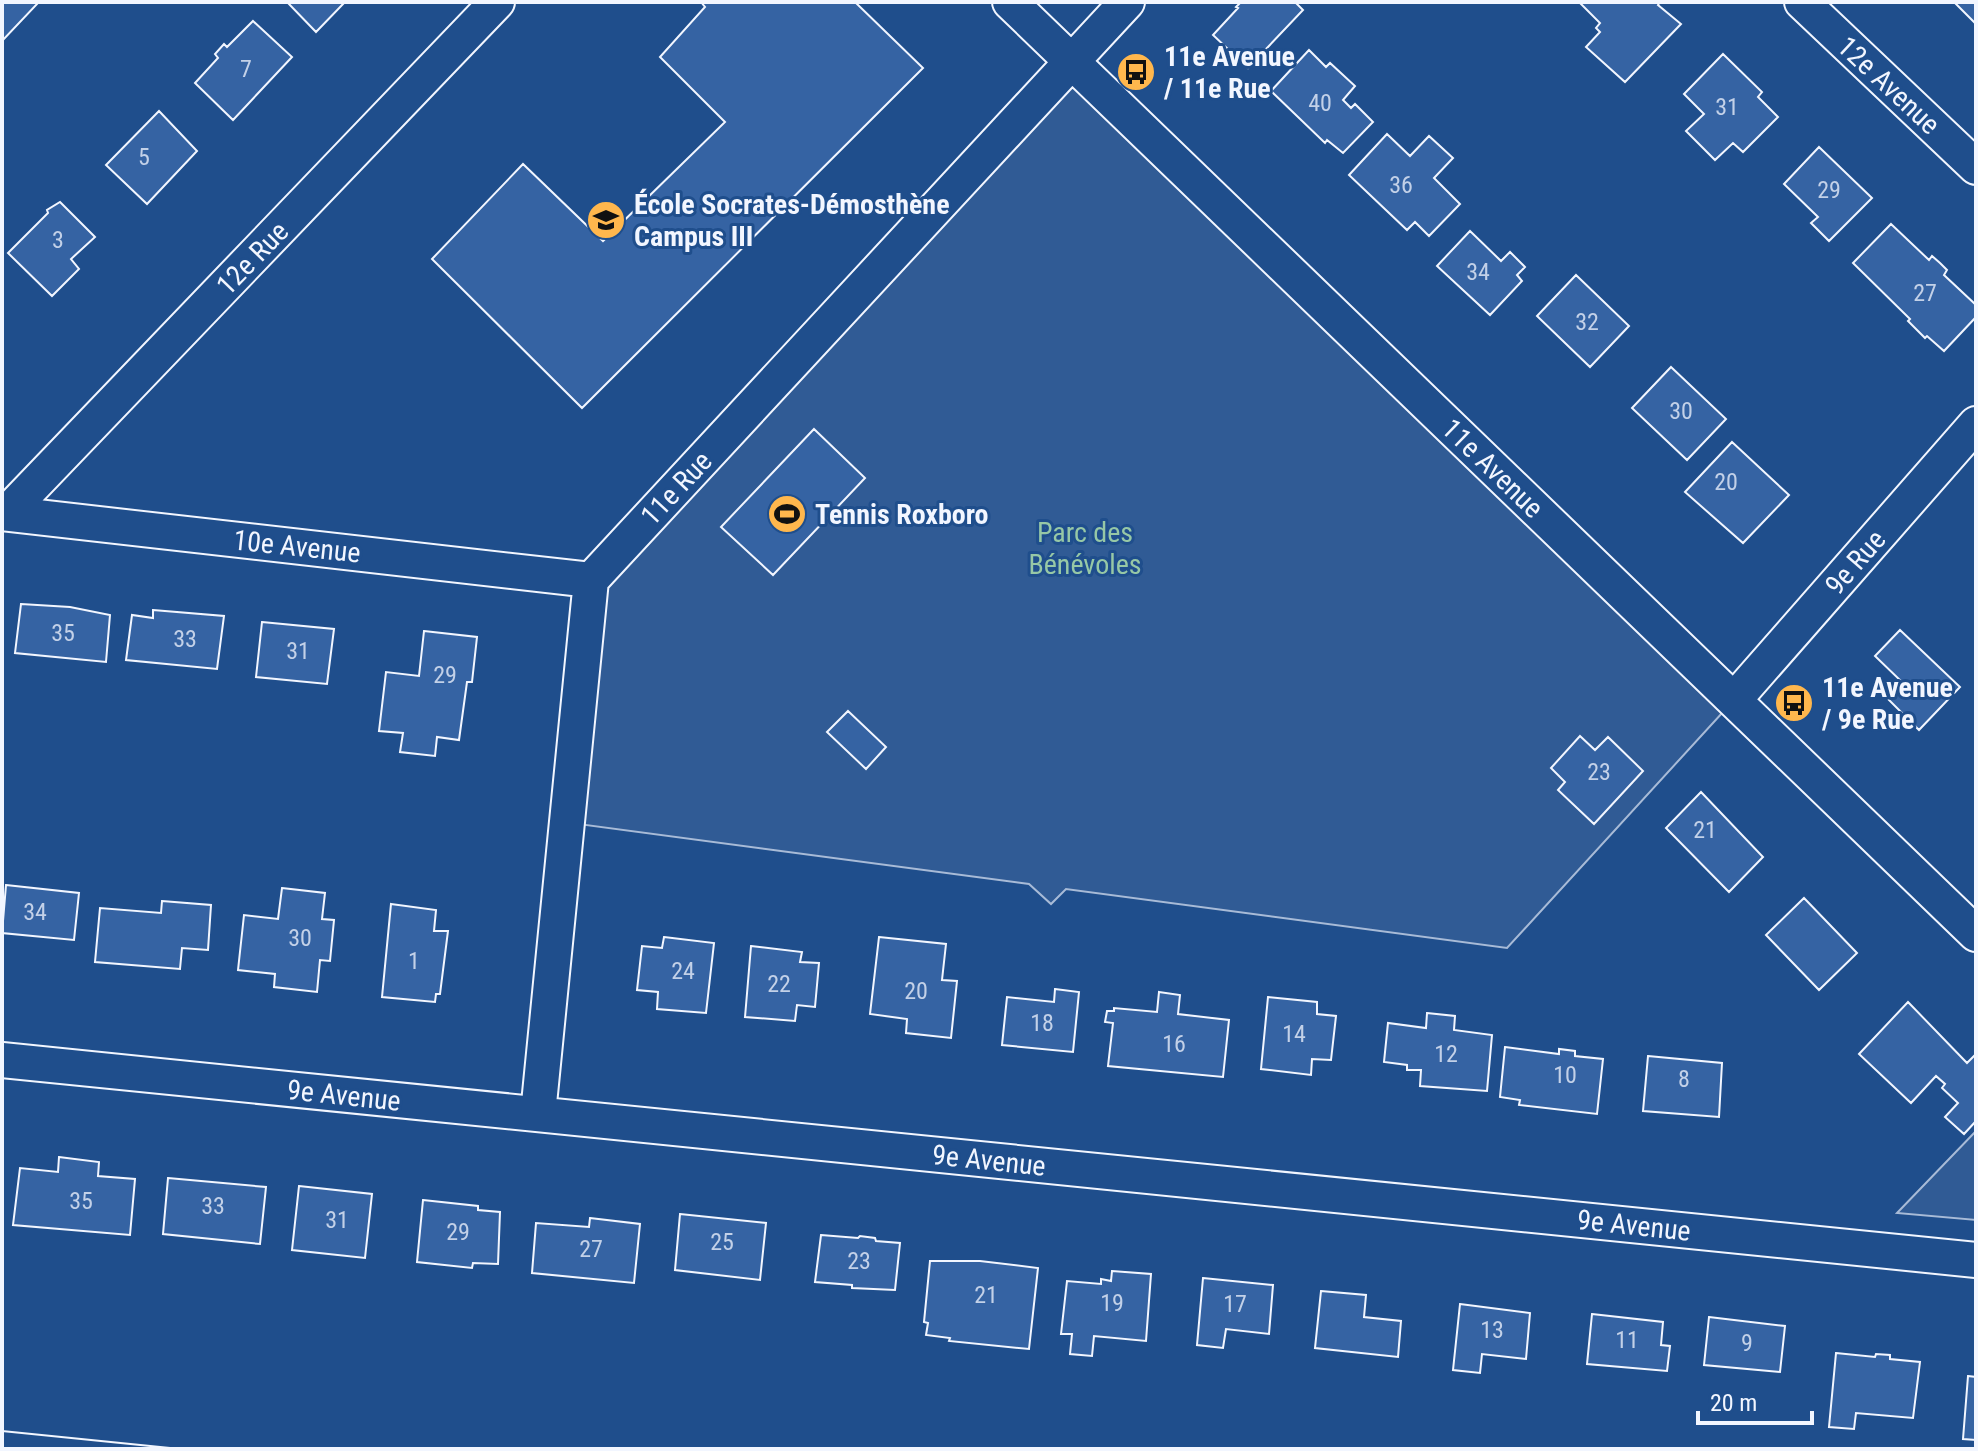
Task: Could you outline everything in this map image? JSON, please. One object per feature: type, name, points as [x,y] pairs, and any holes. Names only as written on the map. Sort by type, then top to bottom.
[{"type":"street","name":"12e Rue","points":[[4,513],[497,2]]},
{"type":"street","name":"11e Avenue","points":[[1010,2],[1976,934]]},
{"type":"street","name":"11e Rue","points":[[591,580],[1127,2]]},
{"type":"street","name":"12e Avenue","points":[[1802,2],[1976,167]]},
{"type":"street","name":"9e Rue","points":[[1734,700],[1976,424]]},
{"type":"street","name":"10e Avenue","points":[[4,513],[591,580]]},
{"type":"street","points":[[538,1114],[591,580]]},
{"type":"street","name":"9e Avenue","points":[[2,1060],[1976,1260]]},
{"type":"shaded area","name":"Parc des Bénévoles","points":[[1071,60],[1734,700],[1507,948],[1066,889],[1051,904],[1029,884],[578,824],[591,580]]},
{"type":"shaded area","points":[[1976,1131],[1976,1220],[1897,1213]]},
{"type":"building","points":[[2,2],[38,3],[2,41]]},
{"type":"building","points":[[287,2],[345,2],[316,32]]},
{"type":"building","points":[[701,2],[855,2],[923,68],[582,408],[432,259],[523,164],[603,241],[725,122],[660,57],[705,7]]},
{"type":"building","points":[[1241,2],[1295,2],[1303,10],[1248,68],[1213,35]]},
{"type":"building","points":[[1579,2],[1660,2],[1658,5],[1681,24],[1625,82],[1586,47],[1600,32],[1596,28],[1600,23]]},
{"type":"building","points":[[1954,2],[1976,2],[1976,24]]},
{"type":"building","points":[[253,21],[292,57],[233,120],[195,83],[218,58],[215,54],[224,44],[227,47]]},
{"type":"building","points":[[1309,50],[1326,67],[1330,63],[1355,86],[1343,100],[1351,108],[1355,104],[1373,122],[1343,153],[1327,140],[1325,143],[1271,91]]},
{"type":"building","points":[[1723,54],[1762,92],[1758,97],[1778,117],[1743,152],[1733,143],[1715,160],[1686,131],[1704,114],[1684,94]]},
{"type":"building","points":[[159,111],[197,151],[147,204],[106,165]]},
{"type":"building","points":[[1387,134],[1410,156],[1429,136],[1453,158],[1434,178],[1460,204],[1429,236],[1415,222],[1407,230],[1349,175]]},
{"type":"building","points":[[1819,147],[1872,198],[1829,241],[1811,223],[1818,217],[1784,184]]},
{"type":"building","points":[[60,202],[95,237],[71,259],[79,269],[52,296],[8,253],[48,213],[47,210]]},
{"type":"building","points":[[1891,224],[1929,260],[1932,256],[1940,263],[1947,270],[1944,275],[1976,305],[1976,317],[1944,351],[1927,336],[1925,338],[1853,263]]},
{"type":"building","points":[[1470,231],[1501,261],[1510,252],[1525,267],[1517,275],[1522,281],[1490,315],[1437,266]]},
{"type":"building","points":[[1576,275],[1629,326],[1590,367],[1537,316]]},
{"type":"building","points":[[1671,367],[1726,419],[1687,460],[1632,408]]},
{"type":"building","points":[[814,429],[865,478],[773,575],[721,527]]},
{"type":"building","points":[[1732,442],[1789,495],[1743,543],[1685,492]]},
{"type":"building","points":[[21,604],[70,607],[110,615],[106,662],[15,653]]},
{"type":"building","points":[[153,610],[224,616],[217,669],[126,660],[132,615],[153,618]]},
{"type":"building","points":[[262,622],[334,629],[327,684],[256,677]]},
{"type":"building","points":[[1900,630],[1960,687],[1919,730],[1887,698],[1902,682],[1875,656]]},
{"type":"building","points":[[424,631],[477,637],[472,682],[467,682],[459,740],[437,737],[435,756],[400,752],[403,733],[379,731],[386,672],[419,676]]},
{"type":"building","points":[[848,711],[886,747],[866,769],[827,732]]},
{"type":"building","points":[[1580,736],[1595,750],[1608,737],[1643,771],[1594,824],[1558,790],[1565,782],[1551,768]]},
{"type":"building","points":[[1701,792],[1763,857],[1729,892],[1666,828]]},
{"type":"building","points":[[6,885],[79,893],[74,940],[2,933]]},
{"type":"building","points":[[282,888],[325,893],[322,919],[334,920],[330,961],[320,960],[317,992],[274,987],[275,974],[238,970],[244,915],[278,919]]},
{"type":"building","points":[[1804,898],[1857,953],[1819,990],[1766,935]]},
{"type":"building","points":[[162,901],[211,905],[208,950],[182,948],[180,969],[95,962],[100,908],[161,913]]},
{"type":"building","points":[[391,904],[436,910],[434,931],[448,931],[440,994],[436,994],[435,1002],[382,997]]},
{"type":"building","points":[[664,937],[714,943],[706,1013],[657,1009],[658,992],[637,990],[642,946],[662,948]]},
{"type":"building","points":[[879,937],[946,944],[942,980],[957,981],[951,1038],[906,1033],[907,1019],[870,1014]]},
{"type":"building","points":[[751,946],[802,952],[800,962],[819,963],[815,1007],[797,1005],[795,1021],[745,1017]]},
{"type":"building","points":[[1055,989],[1079,992],[1073,1052],[1002,1045],[1007,997],[1054,1002]]},
{"type":"building","points":[[1159,992],[1180,995],[1178,1014],[1229,1020],[1223,1077],[1108,1066],[1113,1023],[1105,1022],[1107,1011],[1114,1011],[1114,1008],[1157,1012]]},
{"type":"building","points":[[1268,997],[1317,1002],[1317,1014],[1336,1016],[1331,1060],[1312,1059],[1311,1075],[1261,1069]]},
{"type":"building","points":[[1908,1002],[1967,1063],[1974,1056],[1976,1058],[1976,1121],[1964,1134],[1945,1117],[1958,1103],[1942,1088],[1945,1084],[1936,1076],[1911,1103],[1859,1054]]},
{"type":"building","points":[[1427,1013],[1455,1016],[1454,1030],[1492,1035],[1487,1091],[1420,1086],[1421,1070],[1407,1070],[1407,1065],[1384,1062],[1388,1023],[1426,1028]]},
{"type":"building","points":[[1505,1047],[1559,1054],[1559,1049],[1575,1051],[1575,1056],[1603,1059],[1597,1114],[1519,1105],[1520,1100],[1500,1097]]},
{"type":"building","points":[[1648,1056],[1722,1063],[1719,1117],[1643,1111]]},
{"type":"building","points":[[59,1157],[99,1162],[98,1176],[135,1179],[130,1235],[13,1225],[20,1168],[58,1172]]},
{"type":"building","points":[[168,1178],[266,1187],[260,1244],[163,1234]]},
{"type":"building","points":[[299,1186],[372,1194],[365,1258],[292,1250]]},
{"type":"building","points":[[423,1200],[478,1206],[478,1210],[500,1212],[498,1264],[473,1263],[472,1268],[417,1262]]},
{"type":"building","points":[[680,1214],[766,1223],[760,1280],[675,1270]]},
{"type":"building","points":[[590,1218],[640,1224],[634,1283],[532,1273],[536,1223],[589,1227]]},
{"type":"building","points":[[821,1235],[860,1236],[900,1243],[895,1290],[815,1282]]},
{"type":"building","points":[[930,1261],[980,1261],[1038,1268],[1029,1349],[949,1341],[950,1338],[926,1335],[928,1323],[924,1322]]},
{"type":"building","points":[[1112,1271],[1151,1274],[1146,1341],[1094,1336],[1092,1356],[1070,1354],[1072,1334],[1061,1334],[1067,1281],[1101,1284],[1101,1279],[1111,1281]]},
{"type":"building","points":[[1203,1278],[1273,1285],[1269,1334],[1226,1329],[1223,1348],[1197,1345]]},
{"type":"building","points":[[1321,1291],[1366,1295],[1364,1317],[1401,1321],[1398,1357],[1315,1348]]},
{"type":"building","points":[[1460,1304],[1530,1313],[1526,1359],[1482,1354],[1480,1373],[1453,1370]]},
{"type":"building","points":[[1592,1314],[1663,1322],[1661,1345],[1670,1346],[1667,1371],[1587,1364]]},
{"type":"building","points":[[1709,1317],[1785,1326],[1780,1372],[1704,1365]]},
{"type":"building","points":[[1836,1353],[1875,1357],[1876,1354],[1890,1355],[1890,1359],[1920,1362],[1913,1418],[1856,1413],[1854,1429],[1829,1427]]},
{"type":"building","points":[[1968,1376],[1976,1377],[1976,1440],[1963,1439]]},
{"type":"tram line","points":[[2,1431],[180,1449]]},
{"type":"place","name":"11e Avenue / 11e Rue","points":[[1136,72]]},
{"type":"place","name":"École Socrates-Démosthène Campus III","points":[[606,220]]},
{"type":"place","name":"Tennis Roxboro","points":[[787,514]]},
{"type":"place","name":"11e Avenue / 9e Rue","points":[[1794,703]]}]
